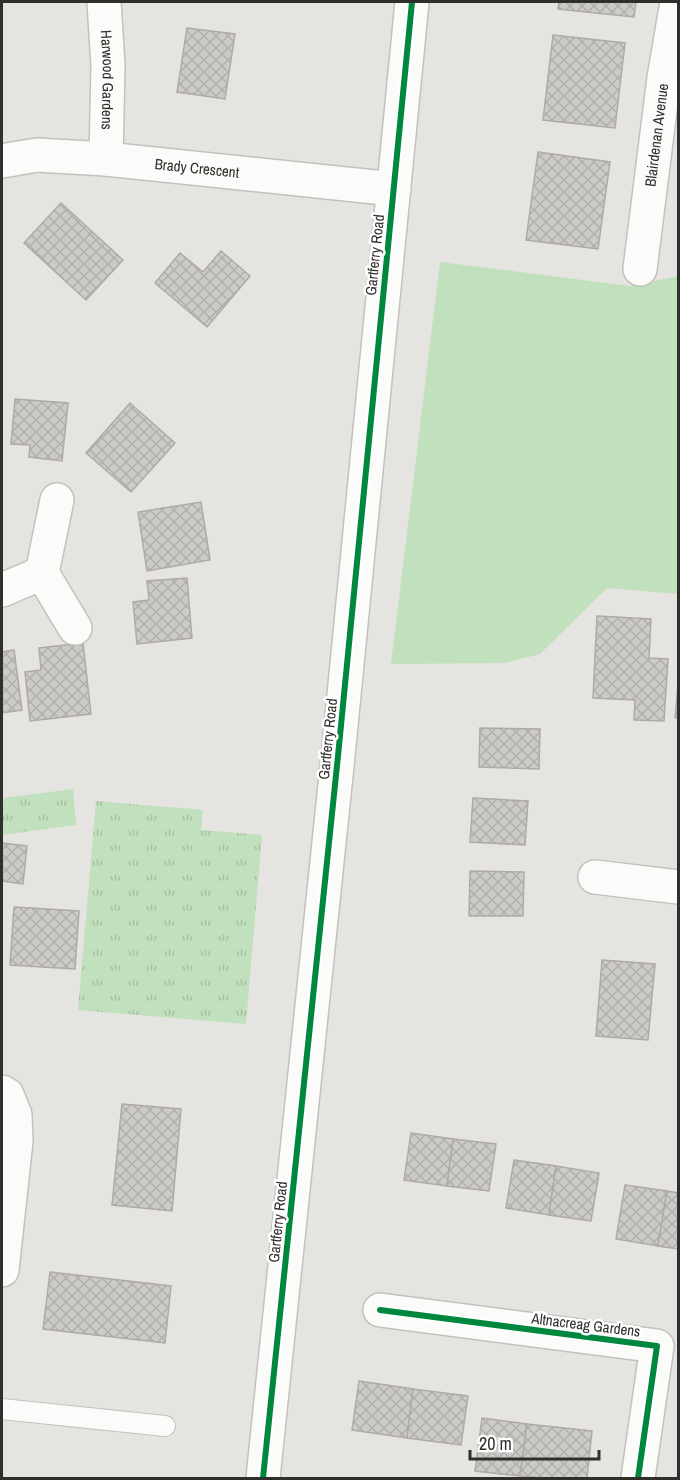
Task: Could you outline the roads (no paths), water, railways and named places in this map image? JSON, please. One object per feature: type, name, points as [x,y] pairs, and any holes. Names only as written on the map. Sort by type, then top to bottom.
[{"type":"street","name":"Harwood Gardens","points":[[105,2],[108,65],[106,159]]},
{"type":"street","name":"Gartferry Road","points":[[263,1479],[337,768],[412,2]]},
{"type":"street","name":"Blairdenan Avenue","points":[[640,269],[664,78],[677,2]]},
{"type":"street","name":"Brady Crescent","points":[[2,161],[37,155],[106,159],[394,189]]},
{"type":"street","points":[[57,500],[42,573],[75,628]]},
{"type":"street","points":[[2,590],[42,573]]},
{"type":"street","points":[[595,877],[678,887]]},
{"type":"street","points":[[2,1092],[7,1095],[15,1115],[16,1141],[2,1270]]},
{"type":"street","name":"Altnacreag Gardens","points":[[380,1310],[657,1346],[638,1479]]},
{"type":"lane","points":[[2,1409],[165,1426]]}]
